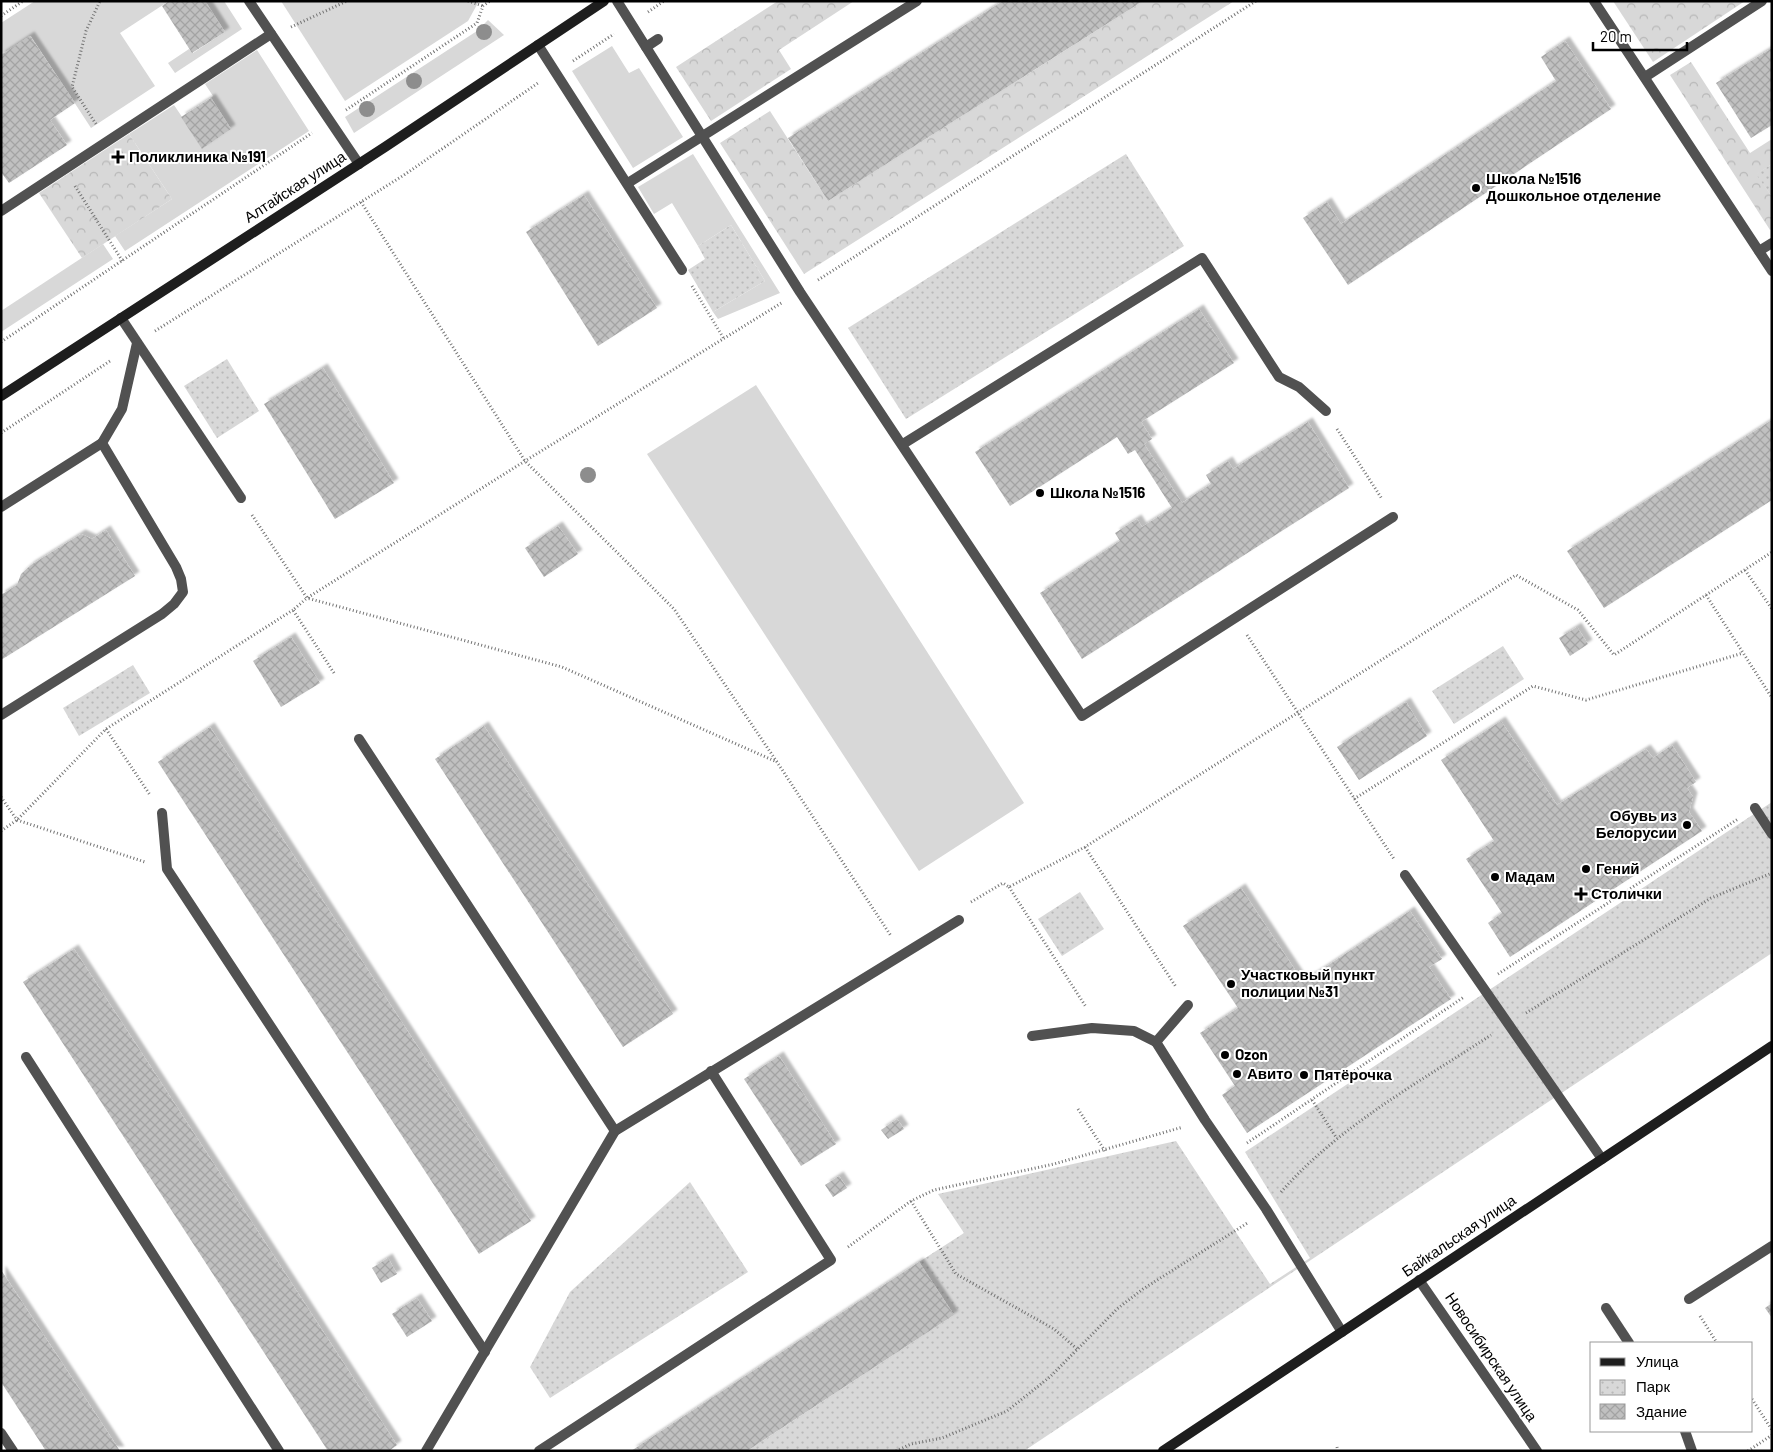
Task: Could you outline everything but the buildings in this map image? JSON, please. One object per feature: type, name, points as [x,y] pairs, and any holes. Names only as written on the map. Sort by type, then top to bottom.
[{"type":"street","points":[[249,1],[359,164]]},
{"type":"street","name":"Алтайская улица","points":[[1,396],[359,164],[604,1]]},
{"type":"street","points":[[618,1],[800,292],[903,444],[1082,716],[1393,517]]},
{"type":"street","points":[[628,183],[918,1]]},
{"type":"street","points":[[1594,1],[1772,271]]},
{"type":"street","points":[[1645,77],[1762,1]]},
{"type":"street","points":[[1,211],[271,34]]},
{"type":"street","points":[[646,47],[658,39]]},
{"type":"street","points":[[538,45],[682,270]]},
{"type":"street","points":[[1759,251],[1772,243]]},
{"type":"street","points":[[903,444],[1202,258],[1279,377],[1299,386],[1326,412]]},
{"type":"street","points":[[122,318],[240,498]]},
{"type":"street","points":[[1,507],[102,443],[122,409],[137,343]]},
{"type":"street","points":[[1,715],[162,614],[174,604],[183,592],[181,579],[176,568],[102,443]]},
{"type":"street","points":[[359,739],[615,1131]]},
{"type":"street","points":[[1755,808],[1772,834]]},
{"type":"street","points":[[162,813],[167,869],[485,1352]]},
{"type":"street","points":[[1405,876],[1602,1159]]},
{"type":"street","points":[[426,1451],[615,1131],[711,1071],[796,1022],[959,920]]},
{"type":"street","points":[[1156,1042],[1188,1005]]},
{"type":"street","points":[[1032,1036],[1099,1028],[1134,1030],[1156,1042],[1205,1120],[1266,1210],[1342,1332]]},
{"type":"street","name":"Байкальская улица","points":[[1164,1451],[1772,1046]]},
{"type":"street","points":[[26,1057],[280,1451]]},
{"type":"street","points":[[539,1451],[832,1260],[711,1071]]},
{"type":"street","points":[[1689,1298],[1772,1246]]},
{"type":"street","name":"Новосибирская улица","points":[[1419,1280],[1537,1451]]},
{"type":"street","points":[[1606,1308],[1628,1342]]},
{"type":"street","points":[[1685,1432],[1692,1451]]},
{"type":"street","points":[[1,1433],[13,1451]]},
{"type":"path","points":[[1,16],[23,1]]},
{"type":"path","points":[[98,128],[72,88],[86,31],[100,1]]},
{"type":"path","points":[[271,34],[293,27],[347,1]]},
{"type":"path","points":[[468,1],[483,6]]},
{"type":"path","points":[[1,342],[124,262],[477,23],[483,6],[490,1]]},
{"type":"path","points":[[1,433],[137,343],[361,202],[664,1]]},
{"type":"path","points":[[1,830],[17,820],[106,729],[293,610],[307,598],[800,292],[1256,1]]},
{"type":"path","points":[[64,169],[124,262]]},
{"type":"path","points":[[361,202],[525,461],[674,609],[778,762],[892,939]]},
{"type":"path","points":[[682,270],[724,339]]},
{"type":"path","points":[[1326,412],[1393,517]]},
{"type":"path","points":[[240,498],[307,598],[562,667],[778,762]]},
{"type":"path","points":[[1010,887],[1085,848],[1516,575],[1578,610],[1614,655],[1772,552]]},
{"type":"path","points":[[1745,570],[1772,609]]},
{"type":"path","points":[[1706,595],[1772,698]]},
{"type":"path","points":[[293,610],[334,673]]},
{"type":"path","points":[[1236,618],[1405,876]]},
{"type":"path","points":[[1354,799],[1533,686],[1586,700],[1743,653]]},
{"type":"path","points":[[106,729],[162,813]]},
{"type":"path","points":[[1,797],[17,820],[167,869]]},
{"type":"path","points":[[1085,848],[1188,1005]]},
{"type":"path","points":[[896,1451],[911,1444],[942,1438],[1007,1411],[1051,1376],[1117,1309],[1143,1289],[1266,1210],[1303,1167],[1336,1137],[1508,1024],[1711,898],[1772,873]]},
{"type":"path","points":[[963,908],[1003,883],[1010,887],[1099,1028]]},
{"type":"path","points":[[1312,1100],[1336,1137]]},
{"type":"path","points":[[1078,1109],[1105,1151]]},
{"type":"path","points":[[832,1260],[910,1201],[934,1190],[1105,1151],[1205,1120]]},
{"type":"path","points":[[910,1201],[956,1274],[1054,1329],[1077,1349]]},
{"type":"path","points":[[1689,1298],[1716,1342]]},
{"type":"path","points":[[1753,1400],[1772,1430]]},
{"type":"path","points":[[1748,1451],[1772,1435]]},
{"type":"green space","points":[[35,1],[169,1],[120,33],[155,86],[91,128],[31,36],[1,55],[1,23]]},
{"type":"green space","points":[[205,1],[224,1],[242,29],[175,73],[168,63],[189,49],[193,53],[225,32]]},
{"type":"green space","points":[[281,1],[479,1],[468,21],[345,101]]},
{"type":"green space","points":[[778,1],[854,1],[779,50],[791,69],[711,121],[676,67]]},
{"type":"green space","points":[[1143,1],[1234,1],[804,274],[720,143],[770,111],[828,201]]},
{"type":"green space","points":[[1613,1],[1745,1],[1653,62]]},
{"type":"green space","points":[[488,20],[504,35],[354,133],[345,117],[477,31]]},
{"type":"green space","points":[[612,46],[629,73],[639,68],[683,137],[633,168],[572,71]]},
{"type":"green space","points":[[257,50],[309,131],[125,251],[115,236],[172,199],[129,134],[174,105],[203,148],[231,129],[211,98],[213,96],[205,84]]},
{"type":"green space","points":[[1691,62],[1750,153],[1772,139],[1772,164],[1757,174],[1772,197],[1772,229],[1770,230],[1670,75]]},
{"type":"green space","points":[[129,134],[172,199],[82,258],[39,193]]},
{"type":"green space","points":[[693,154],[780,293],[718,319],[713,312],[765,281],[731,225],[698,246],[672,203],[654,214],[638,187]]},
{"type":"green space","points":[[1126,154],[1184,246],[906,419],[848,328]]},
{"type":"green space","points":[[1772,164],[1772,197],[1756,174]]},
{"type":"green space","points":[[731,225],[765,281],[713,312],[688,270],[705,259],[698,246]]},
{"type":"green space","points":[[103,244],[113,259],[1,332],[1,311]]},
{"type":"green space","points":[[227,359],[259,411],[217,438],[184,386]]},
{"type":"green space","points":[[756,385],[1024,803],[919,871],[647,454]]},
{"type":"green space","points":[[1503,646],[1524,679],[1454,724],[1432,691]]},
{"type":"green space","points":[[133,665],[150,693],[79,736],[63,708]]},
{"type":"green space","points":[[1772,802],[1772,953],[1024,1451],[747,1451],[954,1315],[919,1262],[964,1233],[938,1194],[1176,1141],[1270,1284],[1310,1258],[1245,1152]]},
{"type":"green space","points":[[1080,892],[1104,929],[1062,956],[1038,919]]},
{"type":"green space","points":[[690,1182],[748,1272],[550,1398],[530,1367],[570,1292]]},
{"type":"place","name":"Поликлиника №191","points":[[118,157]]},
{"type":"place","name":"Школа №1516 Дошкольное отделение","points":[[1476,188]]},
{"type":"place","name":"Школа №1516","points":[[1040,493]]},
{"type":"place","name":"Обувь из Белорусии","points":[[1687,825]]},
{"type":"place","name":"Гений","points":[[1586,869]]},
{"type":"place","name":"Мадам","points":[[1495,877]]},
{"type":"place","name":"Столички","points":[[1581,894]]},
{"type":"place","name":"Участковый пункт полиции №31","points":[[1231,984]]},
{"type":"place","name":"Ozon","points":[[1225,1055]]},
{"type":"place","name":"Авито","points":[[1237,1074]]},
{"type":"place","name":"Пятёрочка","points":[[1304,1075]]}]
